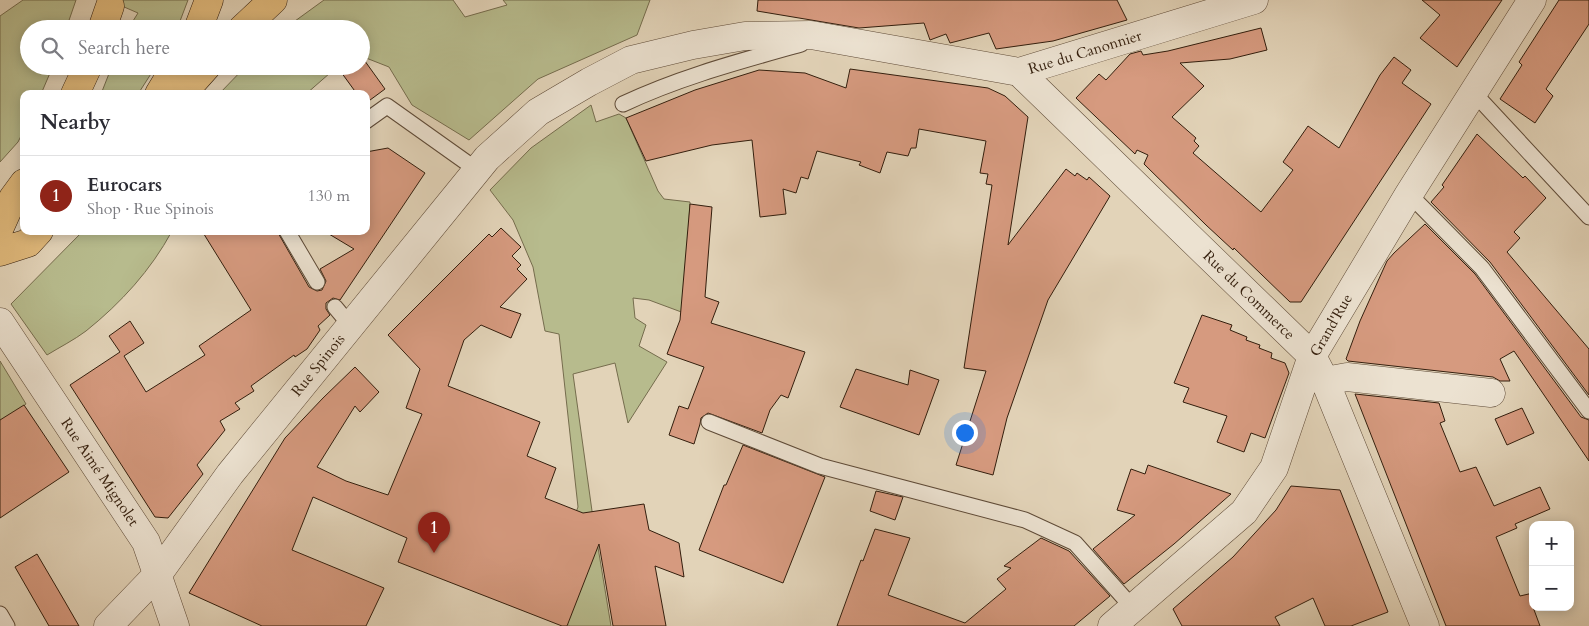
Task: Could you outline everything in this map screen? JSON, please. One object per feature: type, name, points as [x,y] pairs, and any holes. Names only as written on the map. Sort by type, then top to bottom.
[{"type":"highway","points":[[201,20],[209,0]]},
{"type":"highway","points":[[252,20],[273,0]]},
{"type":"highway","points":[[77,90],[84,75]]},
{"type":"highway","points":[[161,90],[170,75]]},
{"type":"highway","points":[[186,90],[199,75]]},
{"type":"highway","points":[[0,227],[13,198],[20,188]]},
{"type":"highway","points":[[0,252],[28,242],[35,235]]},
{"type":"street","name":"Rue du Canonnier","points":[[538,112],[588,82],[631,60],[693,45],[745,36],[811,35],[1019,72],[1254,0]]},
{"type":"street","name":"Grand'Rue","points":[[1112,626],[1244,512],[1274,468],[1312,356],[1409,194],[1532,0]]},
{"type":"street","name":"Rue du Commerce","points":[[1019,72],[1312,356],[1325,381],[1425,626]]},
{"type":"street","name":"Rue Spinois","points":[[108,626],[158,574],[343,316],[487,158],[538,112]]},
{"type":"street","name":"Rue Aimé Mignolet","points":[[2,325],[146,542],[175,626]]},
{"type":"street","name":"Grand'Rue","points":[[1325,381],[1347,377],[1490,393]]},
{"type":"lane","name":"Rue du Canonnier","points":[[623,104],[659,87],[704,72],[824,38]]},
{"type":"lane","points":[[1473,92],[1589,217]]},
{"type":"lane","points":[[370,118],[388,106],[478,170]]},
{"type":"lane","points":[[1409,194],[1482,268],[1589,411]]},
{"type":"lane","points":[[289,235],[317,282]]},
{"type":"lane","points":[[709,422],[820,466],[1025,520],[1075,542],[1133,608]]},
{"type":"lane","points":[[0,614],[7,626]]},
{"type":"green space","points":[[23,0],[76,0],[69,20],[20,20],[20,75],[49,75],[43,90],[20,90],[20,138],[0,162],[0,16]]},
{"type":"green space","points":[[108,0],[188,0],[180,20],[134,20],[138,13]]},
{"type":"green space","points":[[324,0],[453,0],[465,17],[507,5],[503,0],[650,0],[637,35],[538,79],[469,140],[412,105],[389,67],[370,60],[370,20],[296,20]]},
{"type":"green space","points":[[108,75],[150,75],[141,90],[103,90]]},
{"type":"green space","points":[[237,75],[328,75],[311,90],[223,90]]},
{"type":"green space","points":[[591,105],[596,122],[619,114],[626,118],[658,191],[664,199],[690,202],[684,313],[649,300],[633,298],[635,318],[646,325],[639,346],[667,362],[628,423],[615,363],[573,374],[592,511],[611,626],[570,626],[552,617],[557,560],[578,507],[559,334],[545,331],[533,267],[513,220],[490,190],[531,148]]},
{"type":"green space","points":[[79,235],[170,235],[145,272],[111,309],[86,331],[47,355],[11,304]]},
{"type":"green space","points":[[0,361],[26,404],[0,423]]},
{"type":"building","points":[[758,0],[1117,0],[1127,20],[1053,41],[996,49],[989,33],[950,43],[946,34],[930,40],[924,23],[859,28],[757,11]]},
{"type":"building","points":[[1422,0],[1502,0],[1457,67],[1420,38],[1440,15]]},
{"type":"building","points":[[1559,0],[1589,0],[1589,24],[1546,89],[1553,96],[1535,123],[1500,99],[1522,65],[1519,62]]},
{"type":"building","points":[[1261,28],[1267,50],[1230,59],[1180,63],[1204,86],[1172,117],[1196,138],[1194,141],[1199,146],[1193,153],[1261,212],[1293,170],[1283,162],[1308,126],[1339,148],[1380,75],[1394,57],[1411,70],[1402,83],[1431,104],[1301,302],[1290,302],[1234,248],[1233,250],[1206,225],[1144,164],[1148,155],[1137,150],[1135,154],[1076,98],[1099,74],[1106,80],[1130,54],[1141,51],[1143,55],[1168,51]]},
{"type":"building","points":[[370,68],[385,89],[370,100],[370,90],[354,90],[343,75],[370,75]]},
{"type":"building","points":[[850,69],[988,88],[1005,96],[1028,117],[1008,245],[1066,169],[1075,176],[1077,173],[1087,180],[1089,177],[1110,196],[1048,300],[1007,418],[993,475],[956,465],[986,371],[964,368],[992,185],[986,184],[988,174],[980,173],[986,141],[919,129],[916,148],[911,148],[908,156],[887,152],[880,173],[859,165],[861,162],[817,151],[808,179],[801,177],[796,193],[783,189],[786,214],[760,217],[752,140],[712,145],[646,161],[626,118],[695,90],[759,70],[805,73],[846,88]]},
{"type":"building","points":[[1477,134],[1523,178],[1525,176],[1546,198],[1514,232],[1520,238],[1507,252],[1589,349],[1589,395],[1490,262],[1431,202],[1444,187],[1442,185]]},
{"type":"building","points":[[388,148],[425,173],[340,300],[333,298],[326,303],[326,309],[330,315],[318,326],[320,330],[307,349],[295,357],[294,355],[251,386],[254,391],[235,403],[240,409],[220,421],[225,430],[197,465],[203,474],[168,518],[155,517],[70,385],[120,352],[109,336],[130,321],[144,343],[124,356],[146,392],[205,355],[199,346],[251,310],[204,235],[279,235],[309,287],[317,291],[322,290],[326,281],[320,269],[354,249],[331,235],[370,235],[370,151]]},
{"type":"building","points":[[690,204],[712,207],[705,297],[719,302],[711,323],[805,352],[788,398],[781,395],[770,410],[762,433],[708,413],[701,418],[694,444],[669,435],[679,406],[688,409],[704,367],[667,354],[680,320]]},
{"type":"building","points":[[1425,224],[1475,274],[1581,417],[1589,420],[1589,461],[1514,351],[1500,359],[1510,381],[1500,381],[1493,377],[1348,361],[1346,359],[1360,321],[1387,261]]},
{"type":"building","points":[[501,228],[521,247],[512,256],[521,265],[517,269],[527,279],[500,307],[521,314],[511,338],[481,325],[464,340],[448,386],[540,422],[527,456],[556,468],[545,498],[583,513],[644,504],[649,530],[679,543],[684,577],[655,566],[666,626],[613,626],[599,544],[567,626],[562,626],[398,562],[407,538],[313,497],[292,550],[384,588],[366,626],[262,626],[189,593],[285,438],[355,367],[379,392],[360,412],[355,406],[317,467],[346,481],[388,495],[422,414],[406,408],[420,369],[388,335],[489,234],[492,237]]},
{"type":"building","points":[[1202,315],[1232,325],[1230,330],[1247,337],[1246,340],[1260,345],[1259,348],[1272,353],[1271,358],[1285,363],[1289,373],[1265,438],[1251,433],[1244,452],[1217,442],[1227,416],[1183,402],[1189,388],[1174,383]]},
{"type":"building","points":[[856,369],[908,385],[910,370],[939,380],[919,435],[840,407]]},
{"type":"building","points":[[1355,394],[1439,403],[1445,421],[1440,423],[1460,472],[1476,467],[1494,506],[1540,487],[1550,509],[1515,524],[1517,528],[1496,537],[1520,596],[1529,594],[1529,611],[1534,611],[1540,626],[1446,626]]},
{"type":"building","points":[[24,405],[69,472],[0,518],[0,420]]},
{"type":"building","points":[[1522,408],[1534,433],[1507,445],[1495,419]]},
{"type":"building","points":[[743,445],[825,477],[783,583],[699,550],[724,485],[726,485]]},
{"type":"building","points":[[1148,465],[1231,494],[1174,544],[1124,584],[1093,549],[1135,515],[1117,510],[1131,469],[1145,474]]},
{"type":"building","points":[[1291,486],[1340,490],[1388,612],[1351,626],[1325,626],[1313,598],[1275,617],[1280,626],[1182,626],[1173,609],[1233,557],[1276,510]]},
{"type":"building","points":[[876,491],[903,497],[895,520],[870,511]]},
{"type":"building","points":[[875,529],[910,538],[888,595],[965,623],[1006,589],[997,579],[1011,568],[1004,566],[1041,538],[1069,551],[1110,596],[1074,626],[837,626],[861,560],[863,561]]},
{"type":"building","points":[[37,554],[79,626],[49,626],[15,567]]},
{"type":"place","name":"Eurocars","points":[[434,553]]}]
